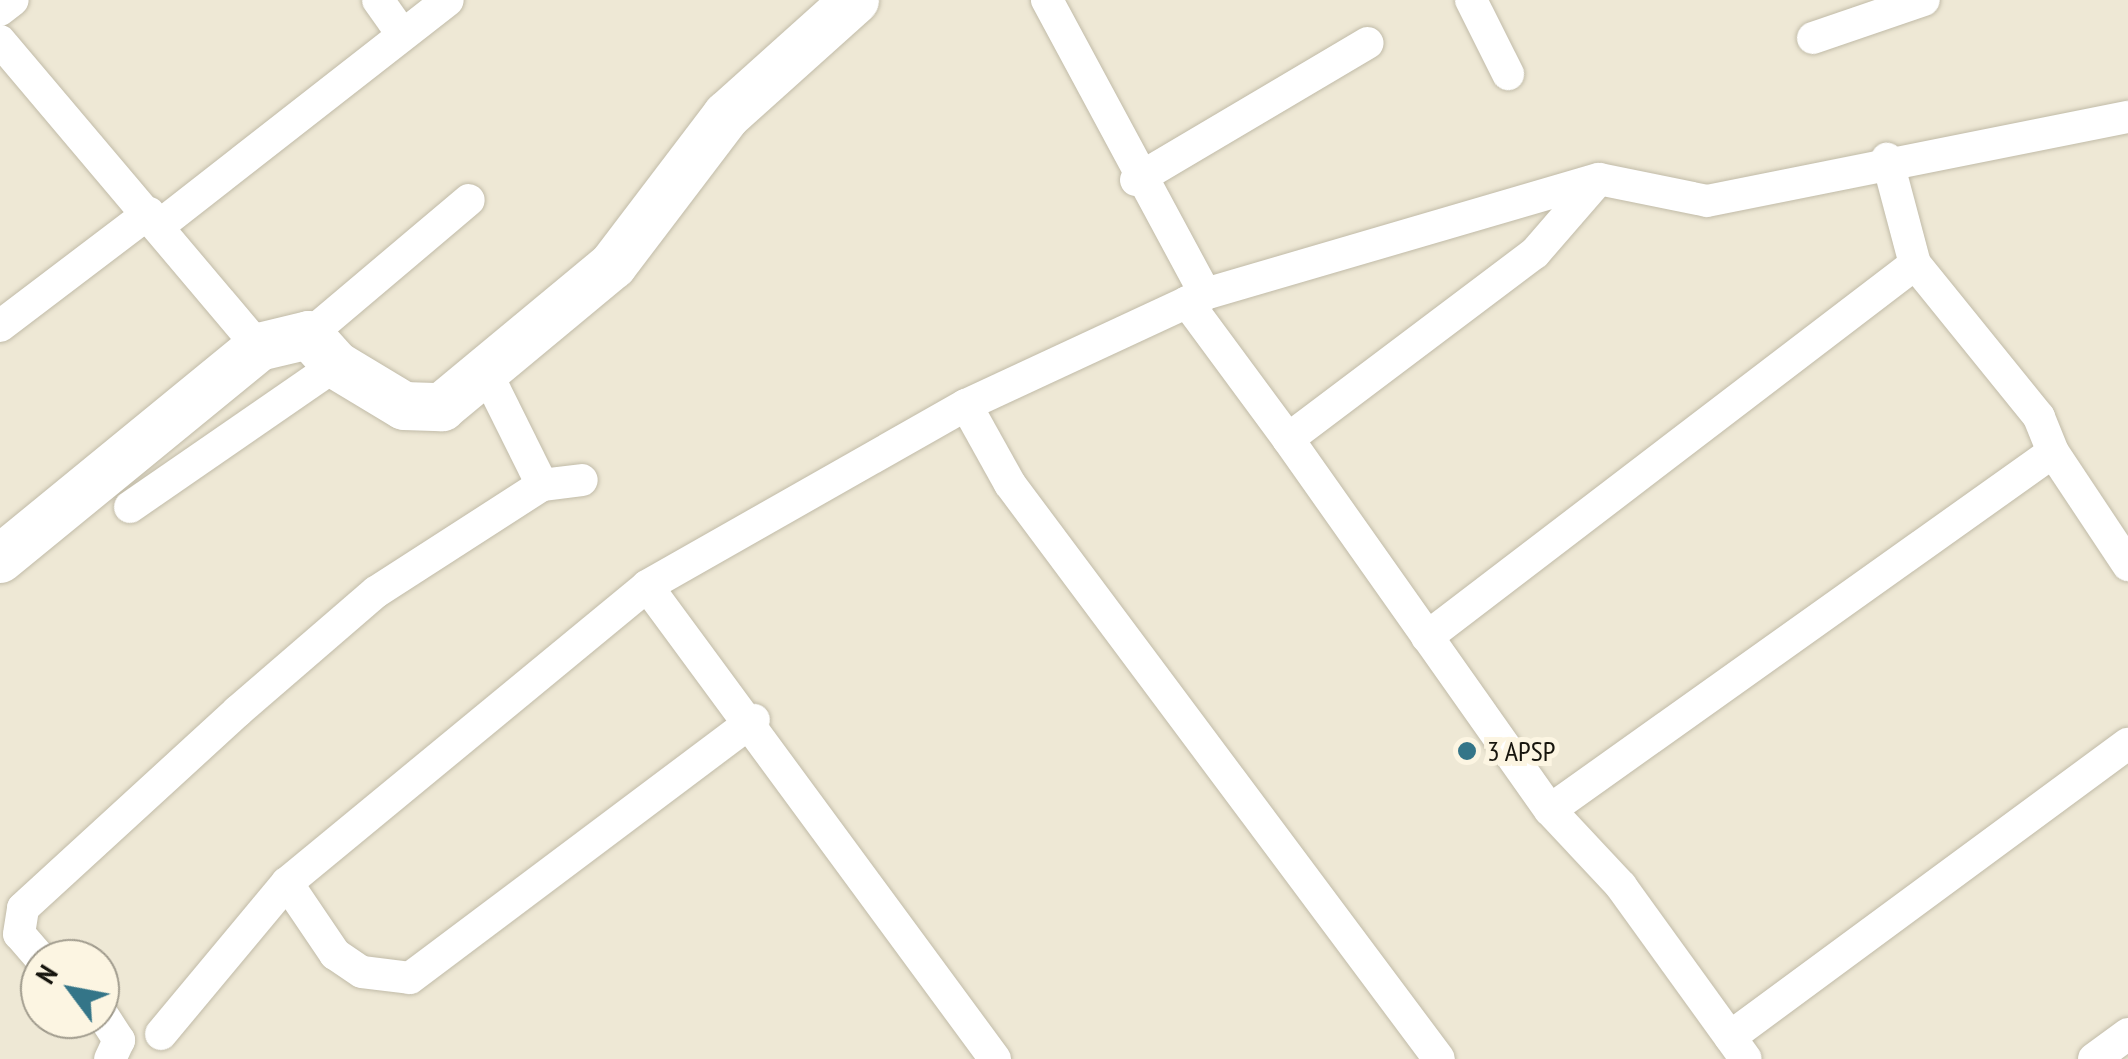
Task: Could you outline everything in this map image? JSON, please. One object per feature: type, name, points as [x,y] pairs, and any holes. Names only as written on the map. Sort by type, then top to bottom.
[{"type":"main road","points":[[0,559],[259,347],[322,350],[404,406],[442,407],[487,374],[613,265],[727,115],[856,0]]},
{"type":"street","points":[[0,10],[13,0]]},
{"type":"street","points":[[378,0],[402,34]]},
{"type":"street","points":[[0,326],[155,219],[448,0]]},
{"type":"street","points":[[1047,0],[1196,298],[1288,440],[1550,810],[1621,886],[1738,1048],[2128,744]]},
{"type":"street","points":[[1471,0],[1508,74]]},
{"type":"street","points":[[1813,38],[1924,0]]},
{"type":"street","points":[[0,42],[155,219],[259,347]]},
{"type":"street","points":[[1136,180],[1368,43]]},
{"type":"street","points":[[160,1034],[287,884],[647,586],[966,405],[1196,298],[1599,178],[1707,201],[1887,158],[2122,126]]},
{"type":"street","points":[[1887,158],[1915,264],[2038,417],[2054,452],[2128,565]]},
{"type":"street","points":[[1288,440],[1535,253],[1599,178]]},
{"type":"street","points":[[130,507],[322,350],[469,200]]},
{"type":"street","points":[[1427,636],[1915,264]]},
{"type":"street","points":[[487,374],[542,486]]},
{"type":"street","points":[[966,405],[1010,484],[1439,1059]]},
{"type":"street","points":[[1550,810],[2054,452]]},
{"type":"street","points":[[23,939],[19,934],[24,908],[376,592],[542,486],[582,480]]},
{"type":"street","points":[[647,586],[754,720],[995,1059]]},
{"type":"street","points":[[287,884],[336,954],[362,972],[410,978],[754,720]]},
{"type":"street","points":[[2094,1059],[2128,1034]]},
{"type":"place","name":"3 APSP","points":[[1467,751]]}]
